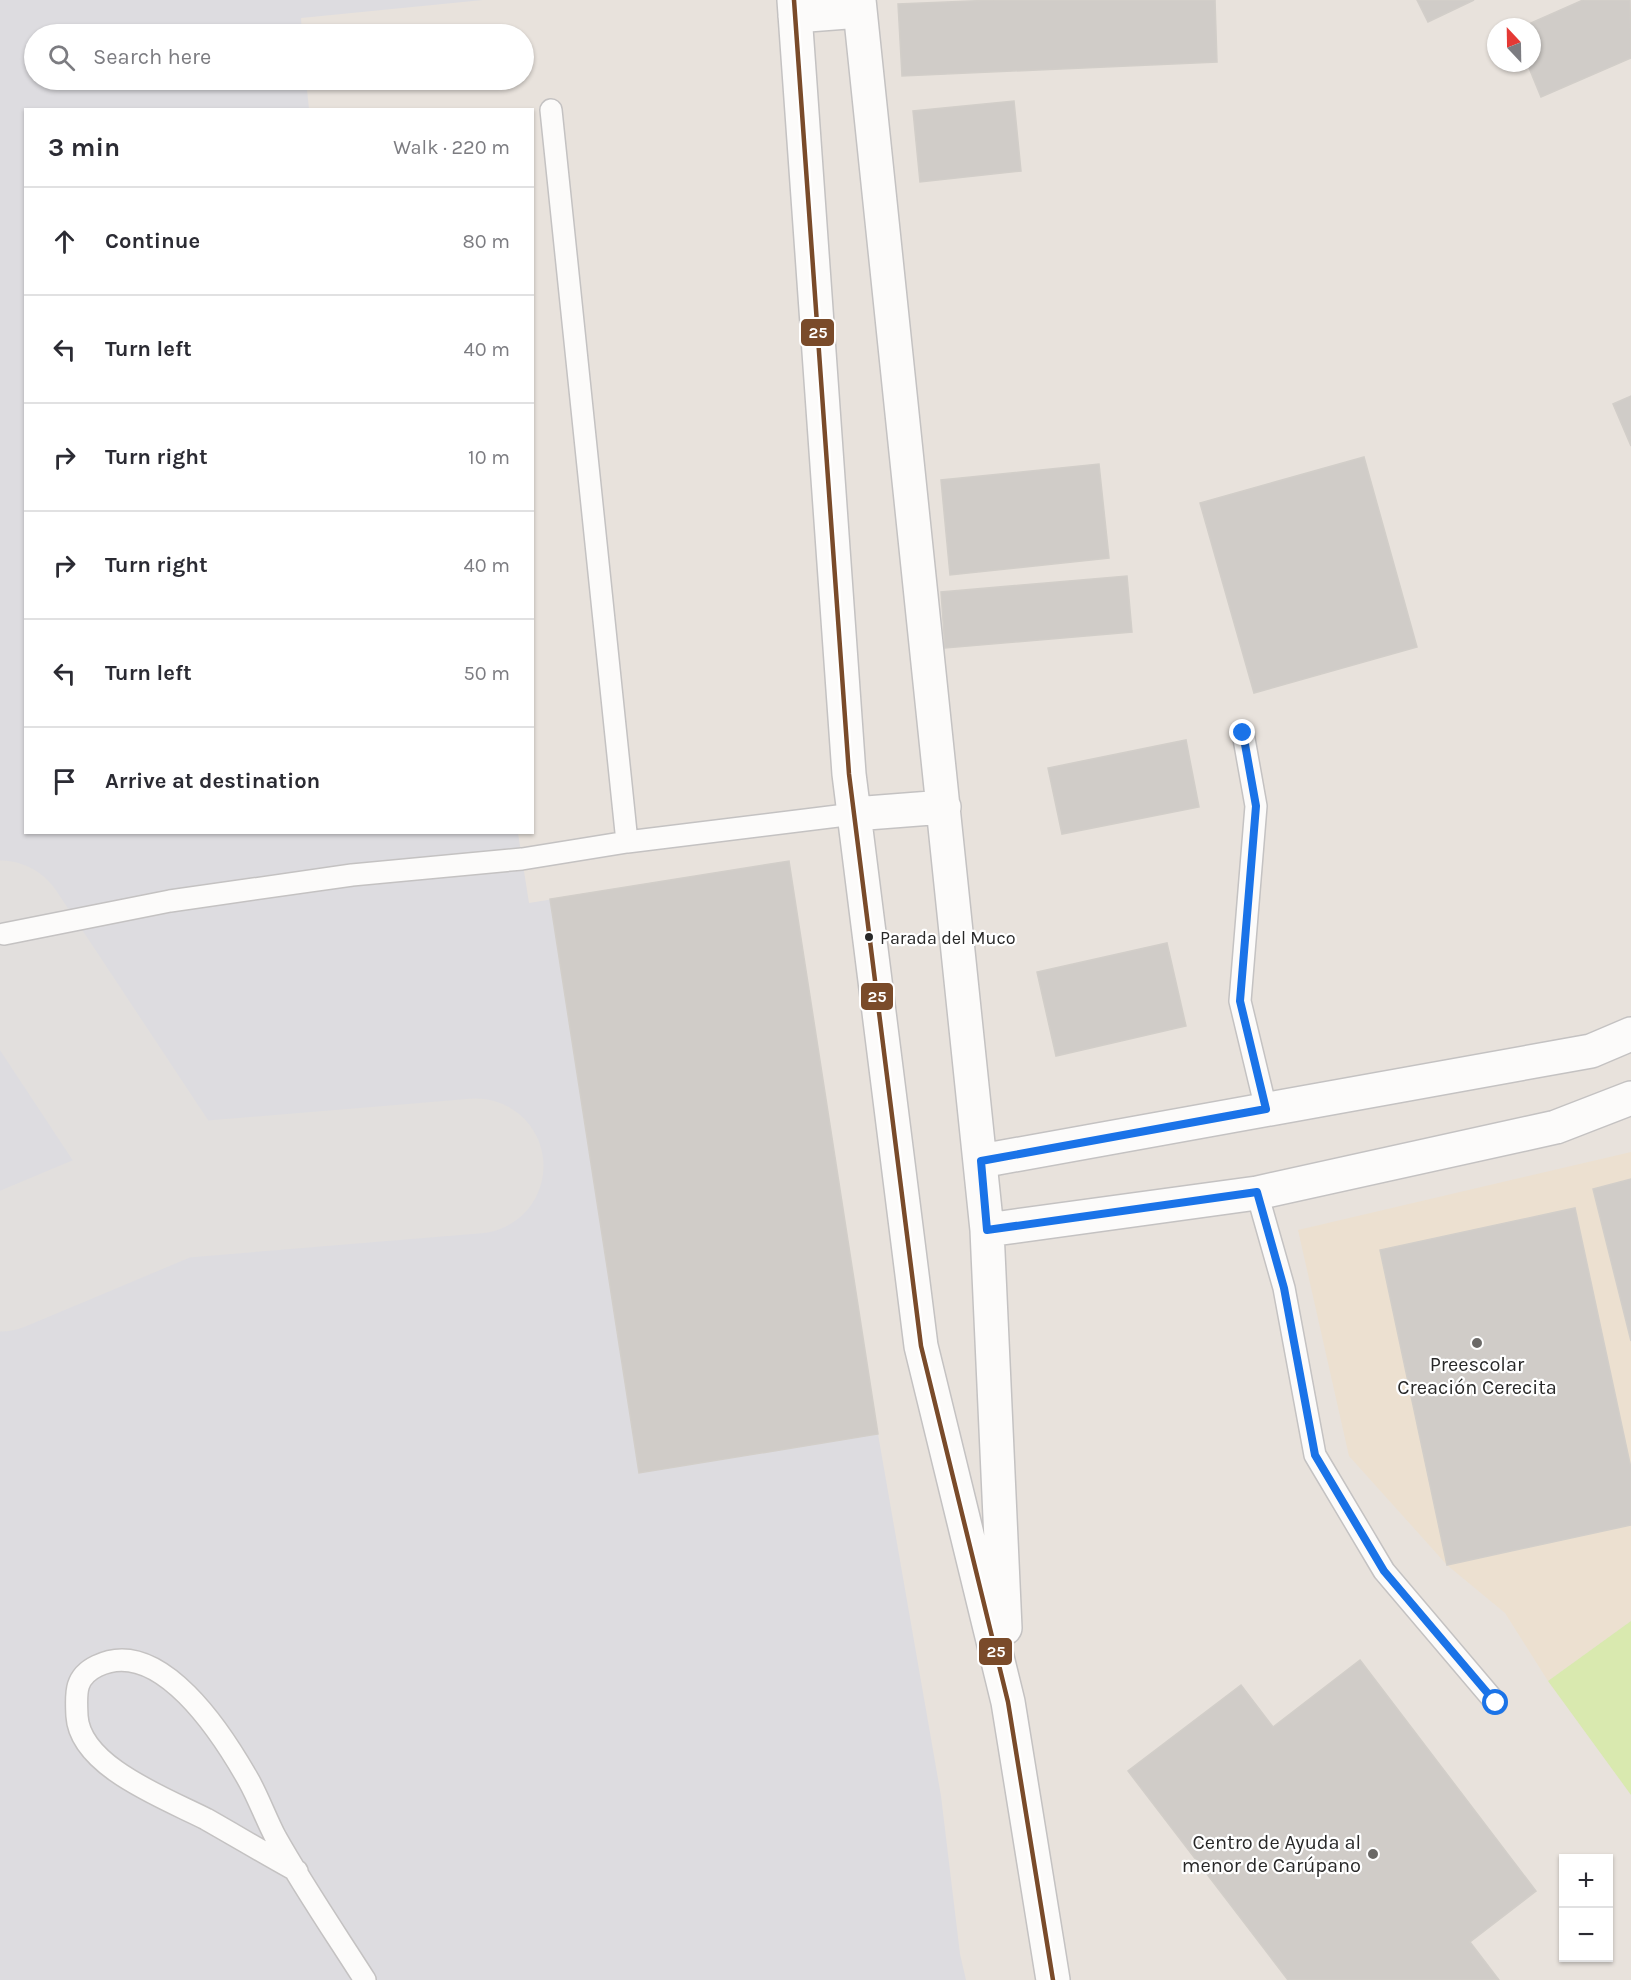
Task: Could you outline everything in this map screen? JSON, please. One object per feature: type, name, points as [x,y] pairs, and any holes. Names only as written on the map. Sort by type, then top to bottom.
[{"type":"street","points":[[1008,1702],[987,1230],[981,1161],[860,5],[794,8],[854,814],[921,1346],[1008,1702],[1053,1980]]},
{"type":"street","points":[[854,814],[944,807]]},
{"type":"street","points":[[981,1161],[1591,1051],[1631,1034]]},
{"type":"street","points":[[987,1230],[1257,1192],[1556,1127],[1631,1098]]},
{"type":"lane","points":[[551,110],[627,842]]},
{"type":"lane","points":[[1243,733],[1256,806],[1240,1001],[1266,1109]]},
{"type":"lane","points":[[4,934],[170,901],[352,875],[522,859],[627,842],[854,814]]},
{"type":"lane","points":[[1257,1192],[1284,1288],[1315,1455],[1384,1571],[1496,1703]]},
{"type":"lane","points":[[297,1871],[206,1820],[133,1783],[98,1755],[78,1728],[75,1689],[89,1670],[110,1660],[143,1664],[170,1679],[206,1713],[249,1781],[276,1838],[297,1871],[365,1980]]},
{"type":"shaded area","points":[[0,0],[483,0],[301,18],[301,24],[24,24],[24,90],[307,90],[309,108],[24,108],[24,834],[518,834],[529,903],[789,861],[878,1434],[941,1796],[960,1954],[966,1980],[0,1980]]},
{"type":"shaded area","name":"Preescolar Creación Cerecita","points":[[1631,1152],[1631,1621],[1548,1681],[1505,1613],[1447,1565],[1349,1456],[1298,1230]]},
{"type":"green space","points":[[1631,1621],[1631,1795],[1548,1681]]},
{"type":"building","points":[[995,0],[1215,0],[1217,62],[902,76],[898,4]]},
{"type":"building","points":[[1417,0],[1474,0],[1428,22]]},
{"type":"building","points":[[1583,0],[1630,0],[1631,58],[1541,97],[1531,72],[1541,72],[1541,19]]},
{"type":"building","points":[[1014,101],[1021,171],[920,182],[913,111]]},
{"type":"building","points":[[1631,396],[1631,446],[1613,404]]},
{"type":"building","points":[[1364,457],[1417,647],[1254,693],[1200,503]]},
{"type":"building","points":[[1099,464],[1109,558],[950,575],[941,480]]},
{"type":"building","points":[[1127,576],[1132,632],[945,648],[941,592]]},
{"type":"building","points":[[1186,740],[1199,807],[1062,834],[1048,768]]},
{"type":"building","points":[[789,861],[878,1434],[639,1473],[550,899]]},
{"type":"building","points":[[1167,943],[1186,1026],[1056,1056],[1037,972]]},
{"type":"building","points":[[1631,1179],[1631,1341],[1593,1189]]},
{"type":"building","points":[[1575,1208],[1631,1468],[1631,1525],[1447,1565],[1380,1250]]},
{"type":"building","points":[[1360,1660],[1536,1891],[1470,1942],[1499,1980],[1288,1980],[1128,1771],[1241,1685],[1273,1727]]},
{"type":"taxiway","points":[[0,928],[174,1191]]},
{"type":"taxiway","points":[[0,1264],[174,1191],[476,1166]]},
{"type":"transit line","name":"25","points":[[794,0],[849,774],[921,1346],[1008,1702],[1053,1980]]},
{"type":"place","name":"Parada del Muco","points":[[869,937]]},
{"type":"place","name":"Preescolar Creación Cerecita","points":[[1477,1343]]},
{"type":"place","name":"Centro de Ayuda al menor de Carúpano","points":[[1373,1854]]},
{"type":"route","points":[[1243,733],[1256,806],[1240,1001],[1266,1109],[981,1161],[987,1230],[1257,1192],[1284,1288],[1315,1455],[1384,1571],[1496,1703]]}]
